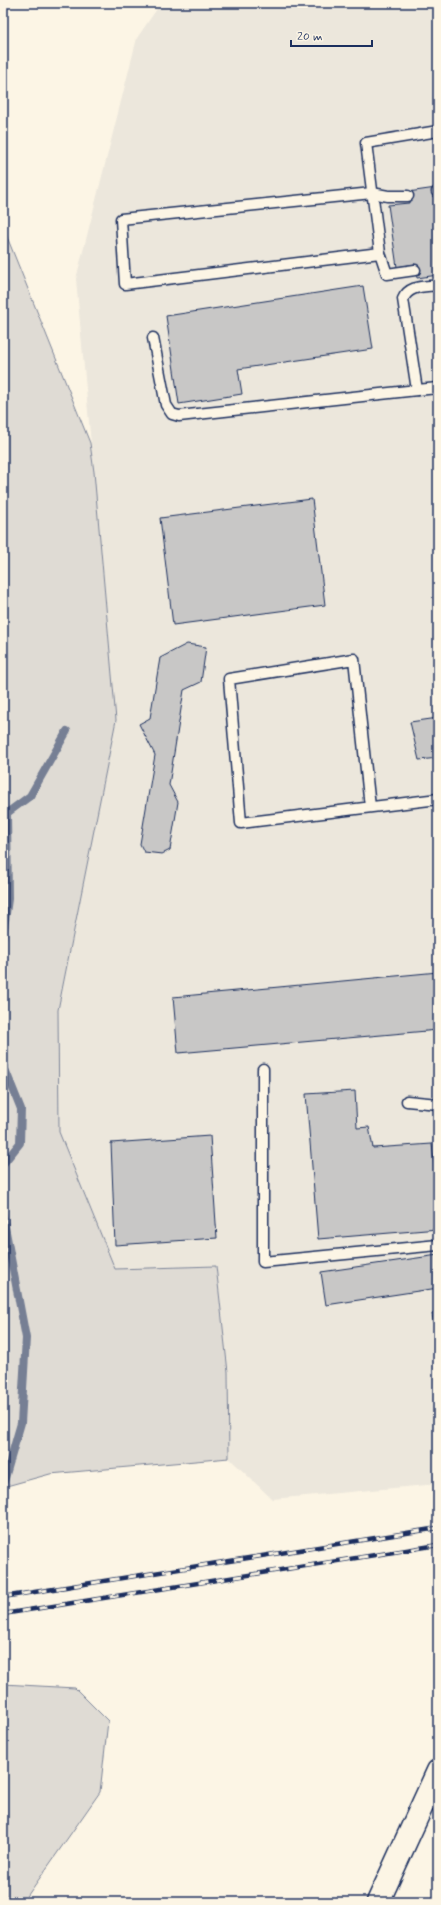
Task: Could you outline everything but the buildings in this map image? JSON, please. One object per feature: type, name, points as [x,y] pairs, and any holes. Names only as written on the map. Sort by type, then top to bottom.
[{"type":"street","points":[[378,1902],[438,1772]]},
{"type":"lane","points":[[416,270],[387,274],[380,253],[366,143],[438,131]]},
{"type":"lane","points":[[380,253],[125,284],[121,219],[372,193],[388,196],[408,196]]},
{"type":"lane","points":[[417,390],[403,300],[408,290],[412,288],[438,285]]},
{"type":"lane","points":[[154,338],[166,405],[172,414],[179,416],[438,388]]},
{"type":"lane","points":[[370,807],[354,659],[229,679],[241,823],[370,807],[438,798]]},
{"type":"lane","points":[[263,1069],[263,1262],[438,1245]]},
{"type":"lane","points":[[407,1101],[438,1104]]},
{"type":"shaded area","points":[[161,3],[438,3],[438,1484],[272,1499],[229,1458],[228,1372],[216,1266],[115,1269],[59,1132],[58,1010],[116,720],[76,279],[137,38]]},
{"type":"shaded area","points":[[3,227],[90,443],[94,472],[116,720],[58,1010],[59,1132],[115,1269],[216,1266],[228,1372],[229,1458],[50,1474],[3,1487]]},
{"type":"shaded area","points":[[3,1684],[75,1688],[108,1721],[100,1792],[23,1902],[3,1902]]},
{"type":"waterway","points":[[3,936],[8,899],[7,813],[30,796],[67,731]]},
{"type":"waterway","points":[[3,1064],[21,1109],[20,1143],[3,1164]]},
{"type":"waterway","points":[[3,1216],[26,1338],[21,1423],[3,1485]]},
{"type":"railway","points":[[3,1597],[438,1528]]},
{"type":"railway","points":[[3,1614],[438,1545]]}]
